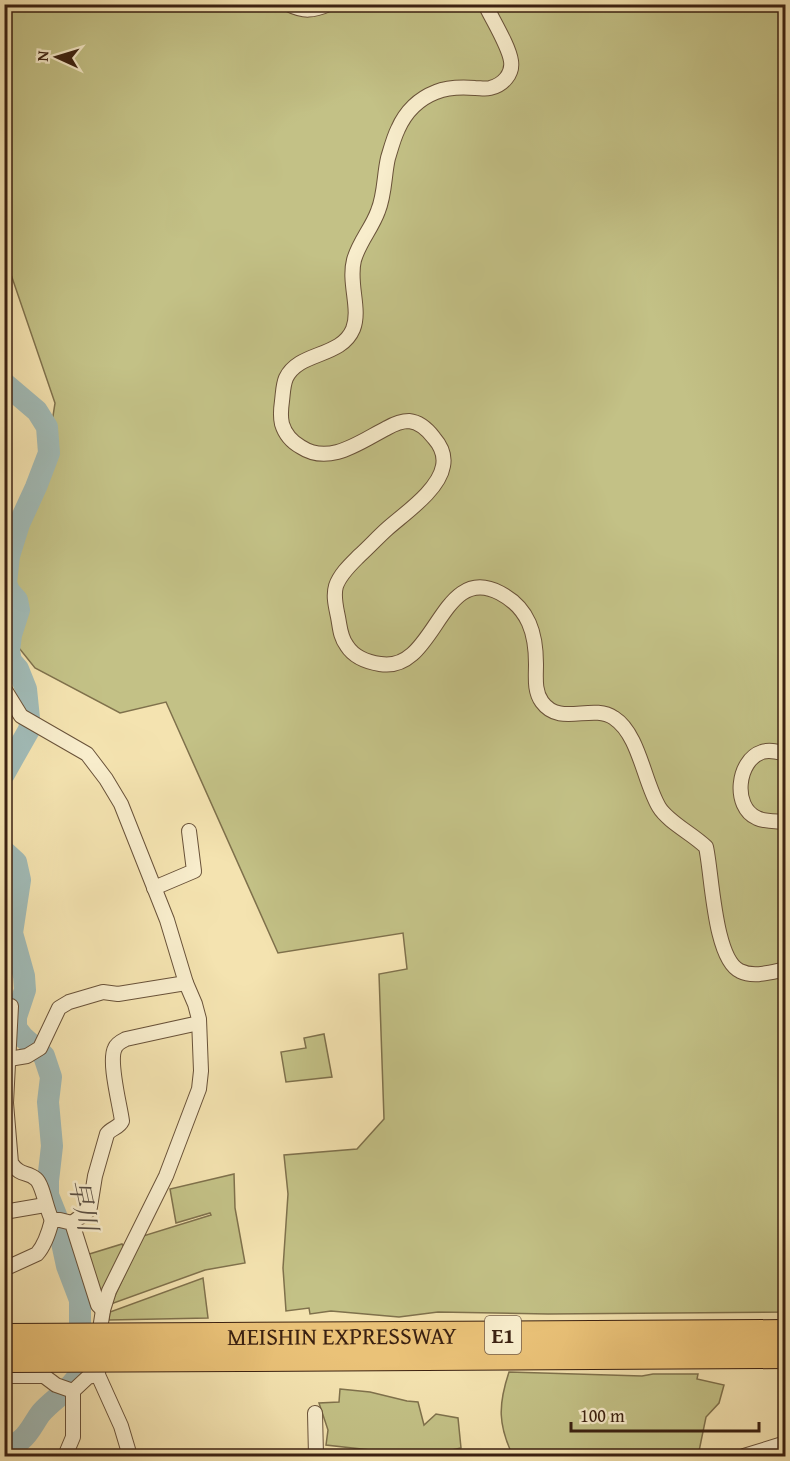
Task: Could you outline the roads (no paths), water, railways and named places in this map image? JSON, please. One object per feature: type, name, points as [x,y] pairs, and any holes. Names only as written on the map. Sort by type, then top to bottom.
[{"type":"highway","name":"MEISHIN EXPRESSWAY","points":[[4,1337],[786,1333]]},
{"type":"highway","name":"MEISHIN EXPRESSWAY","points":[[4,1359],[786,1355]]},
{"type":"street","points":[[288,4],[309,10],[329,4]]},
{"type":"street","points":[[485,4],[510,54],[512,66],[508,77],[499,85],[488,88],[448,88],[417,102],[411,108],[399,128],[388,158],[378,213],[353,262],[352,289],[356,308],[354,326],[342,345],[303,362],[290,372],[284,382],[282,424],[289,438],[309,452],[336,453],[404,421],[413,422],[426,430],[437,442],[444,459],[443,472],[436,483],[346,568],[340,578],[335,587],[334,598],[342,638],[350,650],[360,658],[383,665],[393,665],[407,660],[425,641],[453,600],[463,592],[473,588],[492,589],[514,602],[527,617],[535,638],[535,683],[539,698],[557,713],[568,715],[596,712],[612,716],[632,737],[646,780],[660,810],[706,847],[721,940],[735,968],[742,972],[757,974],[786,969]]},
{"type":"street","points":[[5,690],[21,716],[87,754],[121,804],[167,920],[199,1023],[201,1071],[199,1089],[166,1176],[109,1291],[103,1310],[98,1376],[121,1426],[130,1456]]},
{"type":"street","points":[[786,754],[775,751],[762,752],[753,758],[746,767],[741,791],[743,802],[749,812],[758,819],[786,822]]},
{"type":"street","points":[[154,888],[194,871],[189,831]]},
{"type":"street","points":[[9,1059],[27,1056],[37,1050],[59,1008],[69,1002],[103,992],[118,994],[186,983]]},
{"type":"street","points":[[11,1006],[6,1103],[11,1163],[16,1170],[32,1176],[41,1185],[45,1205],[60,1221],[98,1305],[103,1310]]},
{"type":"street","points":[[4,1269],[37,1254],[49,1232],[60,1221],[88,1211],[107,1134],[119,1126],[122,1121],[113,1063],[115,1047],[126,1039],[199,1023]]},
{"type":"street","points":[[4,1212],[45,1205]]},
{"type":"street","points":[[4,1376],[44,1376],[56,1385],[69,1390]]},
{"type":"street","points":[[69,1390],[88,1377],[98,1376]]},
{"type":"street","points":[[64,1456],[73,1437],[69,1390]]},
{"type":"street","points":[[315,1413],[316,1456]]},
{"type":"street","points":[[744,1456],[786,1443]]},
{"type":"waterway","name":"早川","points":[[4,383],[37,411],[47,427],[49,453],[19,524],[9,556],[6,583],[9,591],[17,600],[19,610],[11,635],[9,651],[11,661],[18,669],[26,689],[30,728],[4,774]]},
{"type":"waterway","name":"早川","points":[[4,851],[16,862],[20,880],[12,933],[24,976],[25,990],[16,1017],[16,1028],[44,1056],[51,1077],[48,1102],[52,1146],[48,1195],[56,1215],[67,1266],[80,1300],[80,1373],[72,1384],[41,1413],[24,1437],[17,1443],[4,1448]]}]
